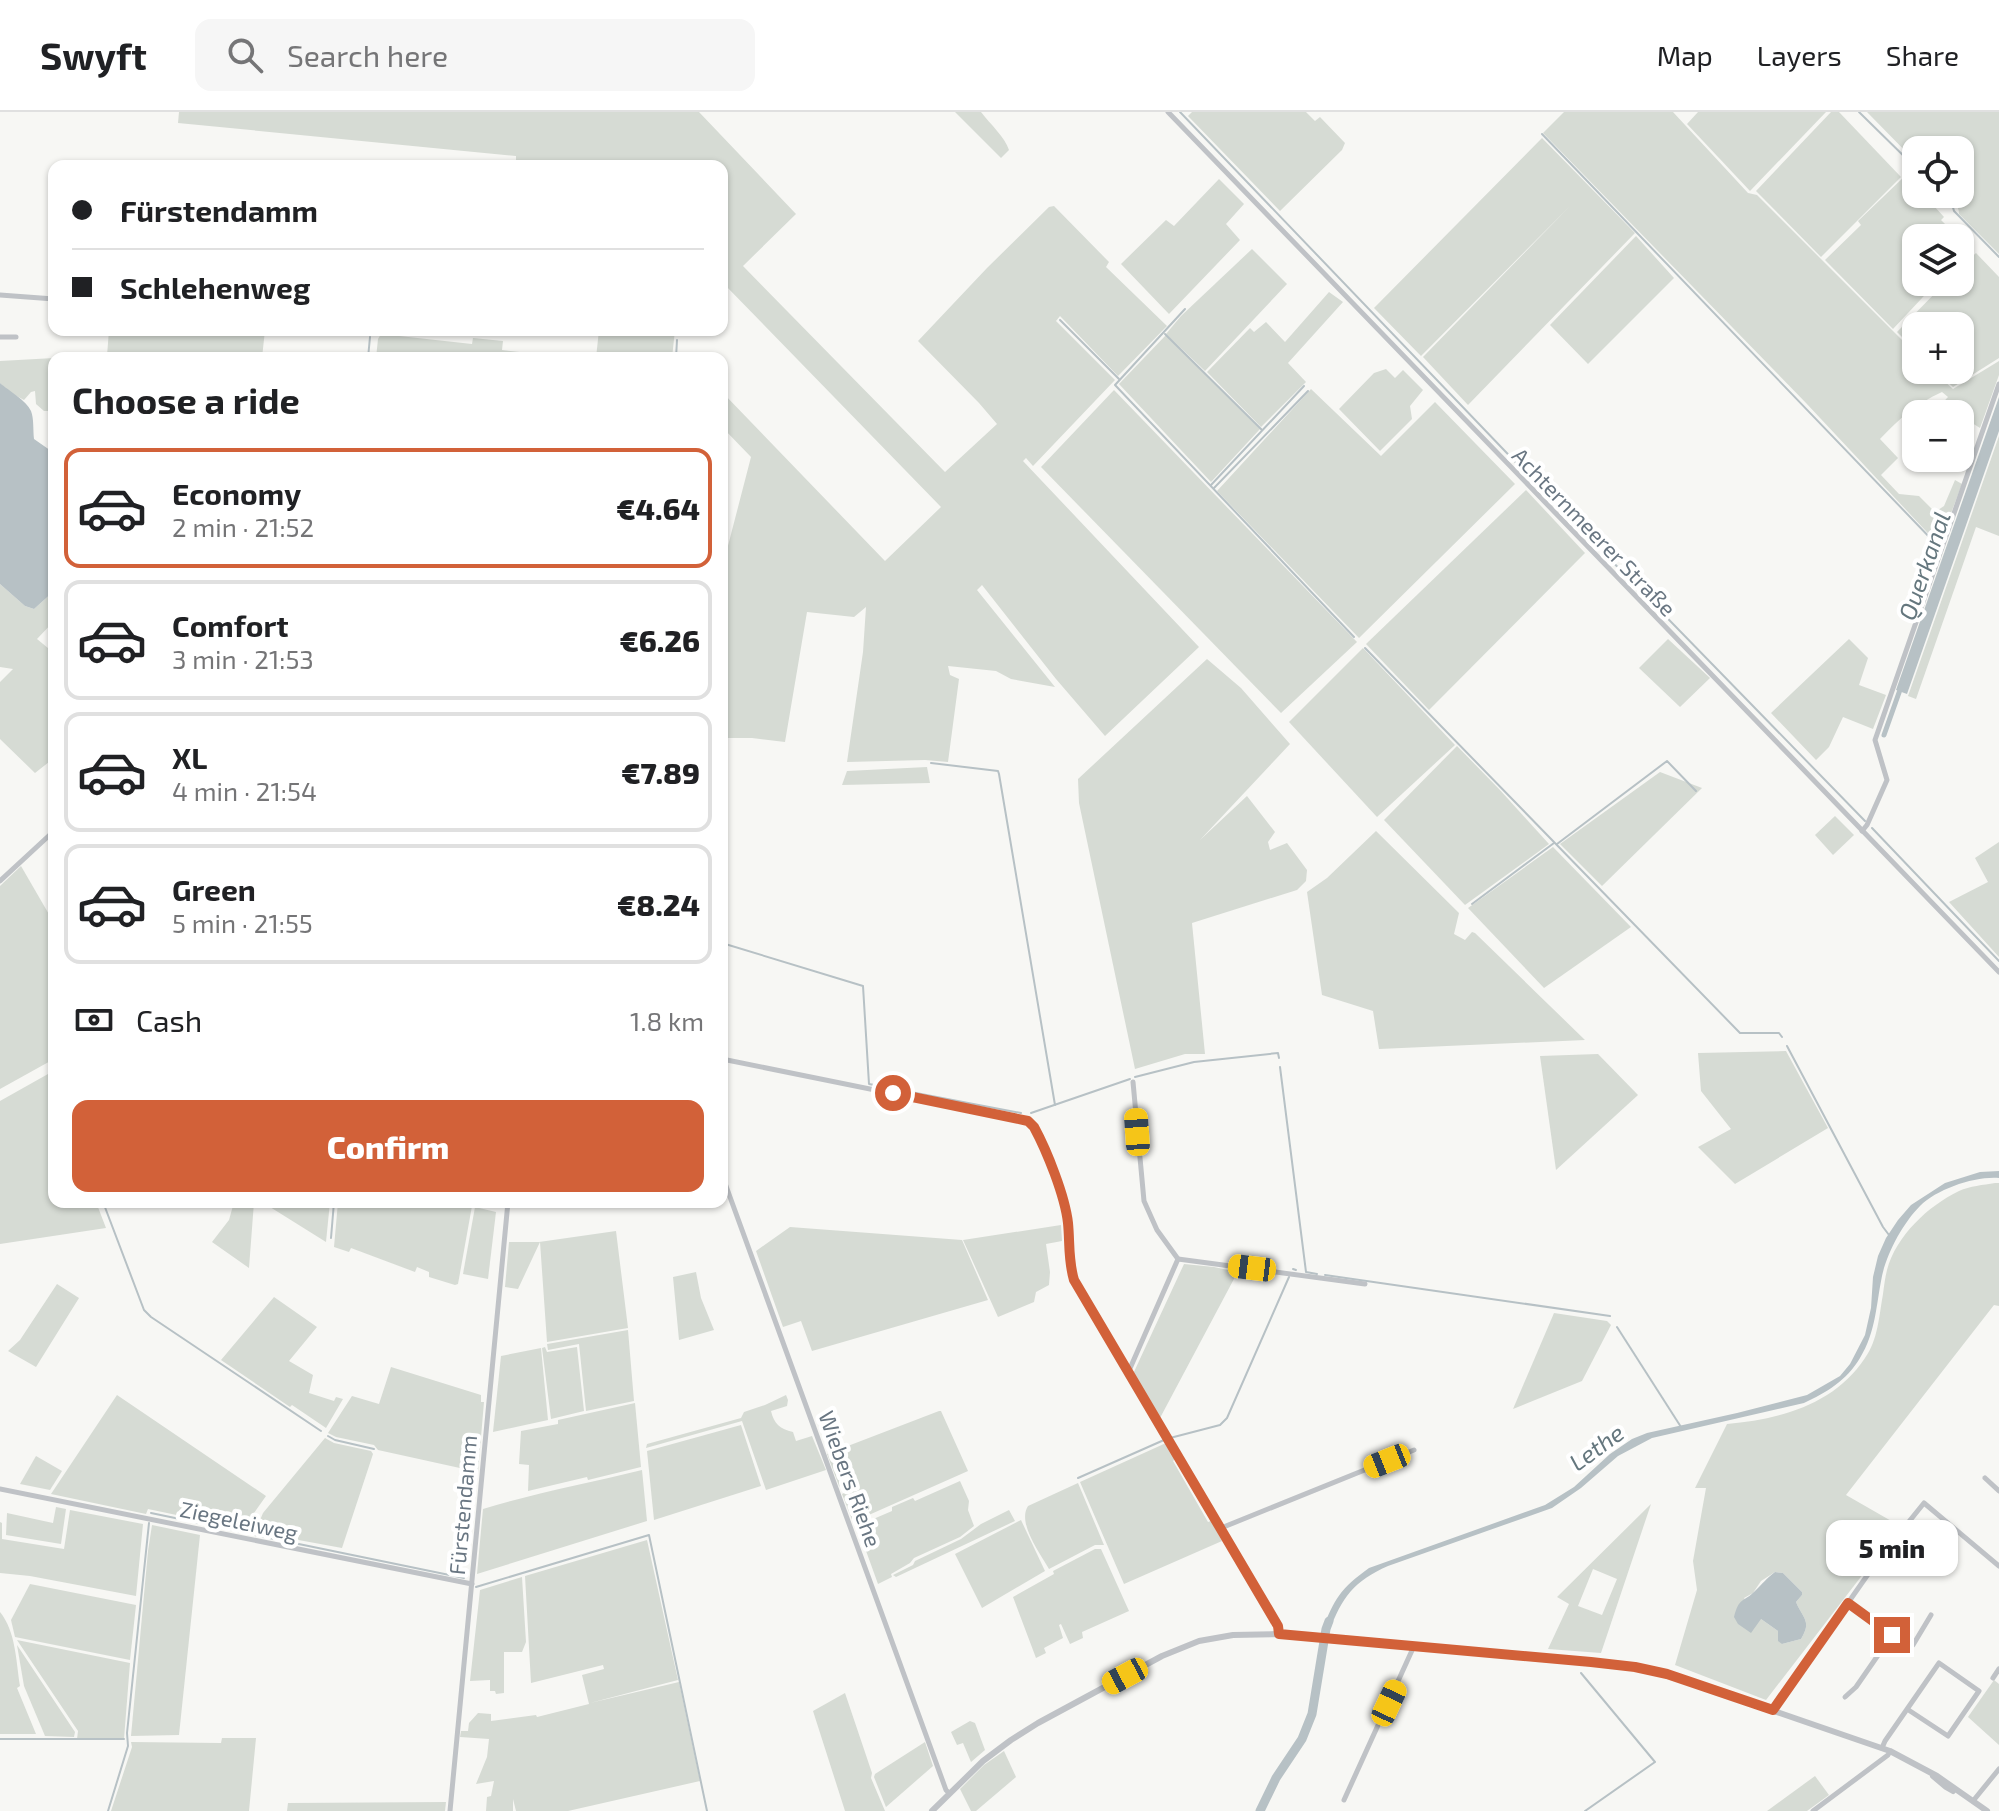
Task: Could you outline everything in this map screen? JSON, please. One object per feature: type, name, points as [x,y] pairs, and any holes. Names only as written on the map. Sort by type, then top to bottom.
[{"type":"street","name":"Achternmeerer Straße","points":[[1168,112],[1999,972]]},
{"type":"street","points":[[0,295],[48,299]]},
{"type":"street","points":[[0,337],[16,337]]},
{"type":"street","points":[[1862,831],[1887,780],[1875,740],[1999,384]]},
{"type":"street","points":[[0,881],[48,837]]},
{"type":"street","points":[[728,1060],[1028,1121],[1039,1137],[1068,1220],[1069,1263],[1074,1280],[1278,1626],[1279,1634]]},
{"type":"street","points":[[1133,1082],[1144,1201],[1157,1230],[1178,1259],[1365,1284]]},
{"type":"street","name":"Wiebers Riehe","points":[[728,1191],[949,1793]]},
{"type":"street","name":"Fürstendamm","points":[[450,1811],[507,1208]]},
{"type":"street","points":[[1128,1373],[1178,1259]]},
{"type":"street","points":[[1221,1528],[1414,1450]]},
{"type":"street","points":[[1985,1478],[1999,1491]]},
{"type":"street","name":"Ziegeleiweg","points":[[0,1489],[472,1584]]},
{"type":"street","points":[[1773,1710],[1878,1560],[1924,1503],[1999,1566]]},
{"type":"street","points":[[1848,1603],[1892,1635],[1913,1645],[1931,1615]]},
{"type":"street","points":[[932,1811],[983,1761],[1038,1723],[1162,1656],[1199,1641],[1248,1634],[1332,1638],[1635,1667],[1667,1674],[1890,1751],[1928,1771],[1946,1787],[1987,1811]]},
{"type":"street","points":[[1845,1697],[1856,1687],[1892,1635]]},
{"type":"street","points":[[1344,1800],[1414,1646]]},
{"type":"street","points":[[1882,1748],[1885,1741],[1907,1709],[1939,1663],[1979,1691],[1948,1736],[1907,1709]]},
{"type":"street","points":[[1993,1678],[1999,1669]]},
{"type":"street","points":[[1813,1811],[1890,1751]]},
{"type":"street","points":[[1973,1801],[1999,1769]]},
{"type":"street","points":[[1992,1778],[1999,1784]]},
{"type":"shaded area","points":[[179,112],[699,112],[796,214],[743,266],[945,472],[997,424],[918,341],[987,268],[1049,207],[1054,206],[1109,262],[1106,267],[1167,326],[1118,376],[1060,316],[1056,321],[1115,380],[1033,466],[1026,458],[1023,461],[1199,647],[1105,736],[982,585],[977,590],[1055,687],[1011,679],[996,671],[948,666],[950,675],[959,679],[948,762],[847,762],[863,652],[866,607],[854,617],[807,612],[785,742],[728,738],[728,546],[751,457],[728,433],[728,398],[885,561],[941,507],[728,288],[728,160],[516,160],[516,156],[178,123]]},
{"type":"shaded area","points":[[955,112],[981,112],[1001,135],[1009,150],[1001,158]]},
{"type":"shaded area","points":[[1192,112],[1306,112],[1315,121],[1320,117],[1345,143],[1342,150],[1280,211],[1188,116]]},
{"type":"shaded area","points":[[1564,112],[1673,112],[1748,193],[1757,195],[1902,340],[1902,384],[1947,384],[1953,389],[1961,384],[1974,384],[1974,376],[1999,361],[1999,375],[1980,428],[1974,424],[1974,400],[1945,400],[1948,397],[1942,392],[1926,400],[1902,400],[1902,418],[1880,439],[1898,458],[1881,475],[1899,494],[1919,496],[1935,512],[1944,506],[1955,480],[1962,484],[1939,545],[1806,403],[1543,133]]},
{"type":"shaded area","points":[[1698,112],[1826,112],[1750,191],[1687,124]]},
{"type":"shaded area","points":[[1831,112],[1839,112],[1901,177],[1821,257],[1756,191]]},
{"type":"shaded area","points":[[1867,112],[1999,112],[1999,254],[1974,229],[1974,224],[1969,224],[1959,214],[1958,208],[1974,208],[1974,136],[1902,136],[1902,148]]},
{"type":"shaded area","points":[[1542,138],[1635,233],[1468,405],[1423,357],[1570,206],[1421,356],[1374,308]]},
{"type":"shaded area","points":[[1219,179],[1244,204],[1226,224],[1240,240],[1169,314],[1121,264],[1166,220],[1174,226]]},
{"type":"shaded area","points":[[1902,179],[1902,208],[1936,208],[1944,217],[1941,220],[1945,224],[1902,224],[1902,296],[1924,296],[1909,312],[1902,312],[1902,319],[1893,329],[1825,260],[1861,225],[1858,221]]},
{"type":"shaded area","points":[[1636,236],[1674,278],[1588,364],[1550,325]]},
{"type":"shaded area","points":[[1252,249],[1287,284],[1205,371],[1166,334]]},
{"type":"shaded area","points":[[1976,253],[1999,277],[1999,358],[1974,374],[1974,312],[1917,312],[1932,296],[1974,296]]},
{"type":"shaded area","points":[[1329,292],[1343,302],[1288,363],[1306,382],[1261,427],[1207,372],[1250,328],[1254,332],[1266,322],[1285,342]]},
{"type":"shaded area","points":[[1166,335],[1260,429],[1211,482],[1119,384]]},
{"type":"shaded area","points":[[109,336],[264,336],[263,352],[107,352]]},
{"type":"shaded area","points":[[380,336],[399,336],[472,344],[473,338],[503,341],[502,350],[520,352],[377,352]]},
{"type":"shaded area","points":[[598,336],[674,336],[673,352],[597,352]]},
{"type":"shaded area","points":[[48,358],[48,411],[36,404],[35,391],[24,400],[0,383],[0,361]]},
{"type":"shaded area","points":[[1386,369],[1395,378],[1403,370],[1423,390],[1410,406],[1412,419],[1380,451],[1339,409],[1374,373]]},
{"type":"shaded area","points":[[0,383],[29,407],[33,417],[34,439],[48,449],[48,596],[34,609],[25,606],[0,584]]},
{"type":"shaded area","points":[[1311,389],[1381,456],[1435,402],[1515,484],[1359,638],[1217,491]]},
{"type":"shaded area","points":[[1114,390],[1357,642],[1281,713],[1041,467]]},
{"type":"shaded area","points":[[1999,397],[1999,431],[1907,694],[1896,690]]},
{"type":"shaded area","points":[[1999,436],[1999,536],[1976,527],[1916,699],[1908,696]]},
{"type":"shaded area","points":[[1526,490],[1585,553],[1429,710],[1366,644]]},
{"type":"shaded area","points":[[0,584],[25,606],[34,609],[48,596],[48,627],[37,639],[48,648],[48,763],[35,773],[0,739],[0,682],[13,669],[0,667]]},
{"type":"shaded area","points":[[1668,639],[1710,678],[1680,707],[1639,668]]},
{"type":"shaded area","points":[[1849,639],[1868,658],[1859,685],[1886,695],[1873,729],[1843,717],[1829,747],[1816,760],[1771,713]]},
{"type":"shaded area","points":[[1363,648],[1455,745],[1377,817],[1289,722]]},
{"type":"shaded area","points":[[1207,659],[1241,688],[1290,744],[1200,840],[1247,796],[1275,832],[1268,842],[1270,850],[1287,843],[1307,870],[1306,881],[1297,890],[1192,923],[1205,1054],[1185,1054],[1135,1069],[1079,803],[1078,779]]},
{"type":"shaded area","points":[[1457,746],[1549,844],[1465,905],[1384,820]]},
{"type":"shaded area","points":[[927,767],[930,783],[842,785],[847,771]]},
{"type":"shaded area","points":[[1660,772],[1702,788],[1602,886],[1560,844]]},
{"type":"shaded area","points":[[1835,816],[1854,835],[1833,855],[1815,835]]},
{"type":"shaded area","points":[[1376,831],[1459,913],[1454,934],[1465,940],[1472,932],[1475,933],[1585,1040],[1379,1049],[1373,1011],[1322,995],[1307,892],[1327,878]]},
{"type":"shaded area","points":[[1999,842],[1999,957],[1949,902],[1988,882],[1975,858]]},
{"type":"shaded area","points":[[1553,847],[1631,927],[1544,988],[1468,908]]},
{"type":"shaded area","points":[[21,866],[48,913],[48,1062],[0,1089],[0,886]]},
{"type":"shaded area","points":[[1786,1051],[1828,1128],[1735,1184],[1698,1147],[1731,1129],[1701,1091],[1698,1053]]},
{"type":"shaded area","points":[[1598,1054],[1638,1095],[1556,1170],[1540,1056]]},
{"type":"shaded area","points":[[48,1074],[48,1208],[98,1208],[106,1228],[0,1244],[0,1101]]},
{"type":"shaded area","points":[[1999,1171],[1999,1178],[1968,1181],[1946,1189],[1927,1200],[1914,1213],[1896,1239],[1888,1258],[1865,1348],[1849,1373],[1828,1390],[1804,1403],[1652,1438],[1618,1456],[1552,1508],[1376,1572],[1358,1584],[1344,1600],[1329,1632],[1322,1631],[1340,1595],[1369,1568],[1545,1505],[1574,1487],[1610,1454],[1632,1439],[1807,1395],[1840,1376],[1865,1335],[1878,1256],[1898,1220],[1911,1205],[1945,1183],[1980,1172]]},
{"type":"shaded area","points":[[1999,1183],[1999,1306],[1994,1305],[1846,1495],[1900,1526],[1766,1700],[1675,1665],[1697,1590],[1693,1561],[1706,1488],[1695,1488],[1727,1424],[1767,1418],[1804,1407],[1838,1387],[1852,1374],[1873,1344],[1887,1270],[1891,1257],[1906,1234],[1947,1197],[1968,1188]],"holes":[[[1775,1572],[1783,1573],[1802,1592],[1796,1602],[1806,1624],[1801,1639],[1782,1644],[1778,1631],[1761,1619],[1744,1598]]]},
{"type":"shaded area","points":[[232,1208],[254,1208],[249,1268],[212,1242],[229,1220]]},
{"type":"shaded area","points":[[272,1208],[329,1208],[326,1242]]},
{"type":"shaded area","points":[[337,1208],[472,1208],[458,1284],[455,1285],[429,1277],[429,1272],[417,1267],[415,1272],[351,1248],[349,1252],[334,1247]]},
{"type":"shaded area","points":[[475,1208],[496,1212],[488,1279],[463,1274]]},
{"type":"shaded area","points":[[1061,1225],[1062,1241],[1046,1244],[1049,1285],[1036,1292],[1034,1302],[998,1317],[963,1240]]},
{"type":"shaded area","points":[[790,1227],[962,1240],[988,1300],[812,1351],[801,1321],[783,1327],[756,1251]]},
{"type":"shaded area","points":[[616,1231],[628,1328],[547,1342],[540,1242],[518,1289],[505,1287],[509,1242],[539,1242]]},
{"type":"shaded area","points":[[1184,1264],[1242,1273],[1235,1277],[1160,1418],[1133,1374]]},
{"type":"shaded area","points":[[696,1272],[701,1298],[714,1330],[679,1340],[673,1277]]},
{"type":"shaded area","points":[[57,1284],[79,1298],[36,1367],[8,1351],[20,1340]]},
{"type":"shaded area","points":[[274,1297],[317,1327],[289,1361],[313,1375],[309,1393],[334,1401],[336,1397],[343,1399],[326,1428],[221,1360]]},
{"type":"shaded area","points":[[1554,1313],[1607,1321],[1611,1325],[1582,1381],[1513,1409]]},
{"type":"shaded area","points":[[628,1330],[634,1401],[586,1411],[579,1344],[548,1350],[547,1344]]},
{"type":"shaded area","points":[[545,1347],[547,1352],[577,1347],[584,1411],[551,1419],[542,1348]]},
{"type":"shaded area","points":[[541,1348],[548,1420],[493,1432],[501,1356]]},
{"type":"shaded area","points":[[391,1367],[481,1395],[481,1402],[484,1402],[478,1472],[378,1450],[374,1445],[328,1433],[352,1396],[379,1404]]},
{"type":"shaded area","points":[[117,1395],[266,1496],[254,1513],[248,1530],[148,1509],[146,1514],[51,1494]]},
{"type":"shaded area","points":[[786,1395],[787,1406],[771,1411],[776,1423],[793,1432],[796,1441],[812,1436],[826,1470],[766,1490],[742,1421],[646,1448],[647,1444],[741,1418],[744,1412]]},
{"type":"shaded area","points":[[635,1403],[641,1467],[528,1491],[529,1465],[519,1464],[521,1431]]},
{"type":"shaded area","points":[[939,1411],[968,1471],[853,1522],[842,1494],[844,1489],[839,1486],[827,1454]]},
{"type":"shaded area","points":[[741,1425],[761,1486],[654,1520],[647,1451]]},
{"type":"shaded area","points":[[325,1438],[373,1454],[342,1548],[255,1532],[263,1513]]},
{"type":"shaded area","points":[[1166,1443],[1175,1459],[1173,1461],[1222,1541],[1124,1584],[1080,1482]]},
{"type":"shaded area","points":[[36,1456],[62,1471],[50,1490],[20,1484]]},
{"type":"shaded area","points":[[642,1470],[647,1521],[477,1574],[483,1509]]},
{"type":"shaded area","points":[[960,1481],[969,1501],[968,1510],[974,1526],[960,1537],[914,1558],[891,1574],[892,1577],[878,1584],[857,1526],[892,1511],[892,1507],[913,1498],[915,1501]]},
{"type":"shaded area","points":[[1078,1483],[1104,1545],[1095,1545],[1049,1569],[1027,1529],[1025,1513],[1028,1506]]},
{"type":"shaded area","points":[[1651,1504],[1601,1653],[1548,1649],[1569,1604],[1557,1597]],"holes":[[[1593,1569],[1617,1579],[1602,1615],[1578,1606]]]},
{"type":"shaded area","points":[[56,1507],[66,1509],[61,1544],[6,1535],[7,1513],[53,1523]]},
{"type":"shaded area","points":[[70,1510],[143,1524],[136,1596],[0,1573],[0,1522],[2,1539],[64,1549]]},
{"type":"shaded area","points":[[1009,1510],[1015,1521],[896,1577],[893,1575],[961,1539],[981,1524]]},
{"type":"shaded area","points":[[1021,1520],[1045,1571],[982,1608],[955,1554]]},
{"type":"shaded area","points":[[152,1525],[200,1535],[179,1735],[131,1736],[148,1551]]},
{"type":"shaded area","points":[[647,1540],[678,1680],[590,1703],[679,1682],[700,1781],[568,1811],[516,1811],[513,1799],[513,1811],[486,1811],[487,1797],[491,1796],[494,1781],[476,1784],[487,1757],[489,1739],[460,1737],[461,1731],[468,1731],[469,1723],[478,1713],[491,1714],[491,1721],[537,1717],[589,1704],[582,1675],[604,1669],[603,1665],[531,1683],[525,1576]]},
{"type":"shaded area","points":[[1095,1549],[1101,1549],[1129,1611],[1082,1632],[1083,1638],[1070,1644],[1059,1625],[1063,1638],[1044,1648],[1046,1653],[1036,1658],[1013,1597]]},
{"type":"shaded area","points":[[1775,1572],[1783,1573],[1802,1592],[1796,1602],[1806,1624],[1801,1639],[1782,1644],[1778,1641],[1778,1631],[1761,1619],[1751,1633],[1734,1617],[1740,1603]]},
{"type":"shaded area","points":[[522,1577],[526,1642],[522,1652],[504,1652],[504,1693],[496,1694],[490,1691],[490,1680],[470,1681],[480,1590]]},
{"type":"shaded area","points":[[30,1584],[136,1605],[130,1660],[15,1637],[11,1620]]},
{"type":"shaded area","points":[[0,1612],[9,1628],[14,1647],[20,1686],[17,1688],[36,1734],[0,1734]]},
{"type":"shaded area","points":[[17,1640],[130,1663],[124,1739],[77,1739],[78,1731]]},
{"type":"shaded area","points":[[17,1645],[75,1732],[74,1737],[45,1736],[24,1686]]},
{"type":"shaded area","points":[[1994,1680],[1999,1684],[1999,1745],[1968,1717]]},
{"type":"shaded area","points":[[845,1693],[872,1773],[871,1778],[885,1811],[845,1811],[813,1711]]},
{"type":"shaded area","points":[[970,1721],[975,1723],[985,1750],[971,1762],[963,1743],[957,1745],[951,1732]]},
{"type":"shaded area","points":[[222,1738],[256,1738],[249,1811],[111,1811],[131,1742],[221,1743]]},
{"type":"shaded area","points":[[925,1742],[933,1766],[886,1807],[875,1774]]},
{"type":"shaded area","points":[[1004,1751],[1016,1777],[976,1811],[971,1811],[960,1789],[984,1765]]},
{"type":"shaded area","points":[[1815,1776],[1829,1795],[1807,1811],[1767,1811]]},
{"type":"shaded area","points":[[446,1802],[445,1811],[287,1811],[288,1803]]},
{"type":"waterway","points":[[1180,112],[1865,821]]},
{"type":"waterway","points":[[1859,112],[1902,154]]},
{"type":"waterway","points":[[1542,134],[1936,544]]},
{"type":"waterway","points":[[1953,208],[1999,257]]},
{"type":"waterway","points":[[1185,309],[1115,385],[1354,637]]},
{"type":"waterway","points":[[1060,320],[1119,379]]},
{"type":"waterway","points":[[1165,334],[1262,430]]},
{"type":"waterway","points":[[369,352],[370,337]]},
{"type":"waterway","points":[[676,352],[677,340]]},
{"type":"waterway","points":[[1211,485],[1304,386]]},
{"type":"waterway","points":[[1214,488],[1308,391]]},
{"type":"waterway","points":[[1365,648],[1740,1033],[1779,1033],[1782,1037]]},
{"type":"waterway","name":"Querkanal","points":[[1884,735],[1901,687]]},
{"type":"waterway","points":[[1557,844],[1667,761],[1696,791]]},
{"type":"waterway","points":[[931,763],[998,771],[1055,1105]]},
{"type":"waterway","points":[[1872,828],[1999,961]]},
{"type":"waterway","points":[[1472,904],[1554,843]]},
{"type":"waterway","points":[[728,945],[863,986],[869,1084],[1021,1113]]},
{"type":"waterway","points":[[1787,1046],[1889,1235]]},
{"type":"waterway","points":[[1135,1077],[1194,1062],[1278,1053],[1279,1058]]},
{"type":"waterway","points":[[1280,1067],[1306,1272],[1317,1274]]},
{"type":"waterway","points":[[1031,1113],[1130,1079]]},
{"type":"waterway","points":[[105,1208],[144,1310],[321,1431]]},
{"type":"waterway","points":[[331,1238],[334,1208]]},
{"type":"waterway","points":[[1325,1275],[1610,1316]]},
{"type":"waterway","points":[[1170,1438],[1220,1425],[1227,1418],[1289,1277]]},
{"type":"waterway","points":[[1617,1327],[1681,1427]]},
{"type":"waterway","points":[[328,1436],[374,1449]]},
{"type":"waterway","points":[[1078,1478],[1164,1440]]},
{"type":"waterway","points":[[151,1513],[247,1533]]},
{"type":"waterway","points":[[108,1811],[128,1746],[149,1523]]},
{"type":"waterway","points":[[255,1535],[464,1578]]},
{"type":"waterway","points":[[476,1587],[649,1535],[707,1811]]},
{"type":"waterway","name":"Lethe","points":[[1260,1811],[1276,1778],[1302,1739],[1312,1714],[1329,1621]]},
{"type":"waterway","points":[[1581,1673],[1655,1762],[1585,1811]]},
{"type":"waterway","points":[[0,1739],[124,1739]]},
{"type":"route","points":[[893,1093],[1028,1121],[1034,1127],[1068,1220],[1069,1263],[1074,1280],[1278,1626],[1279,1634],[1635,1667],[1667,1674],[1773,1710],[1848,1603],[1892,1635]]}]
